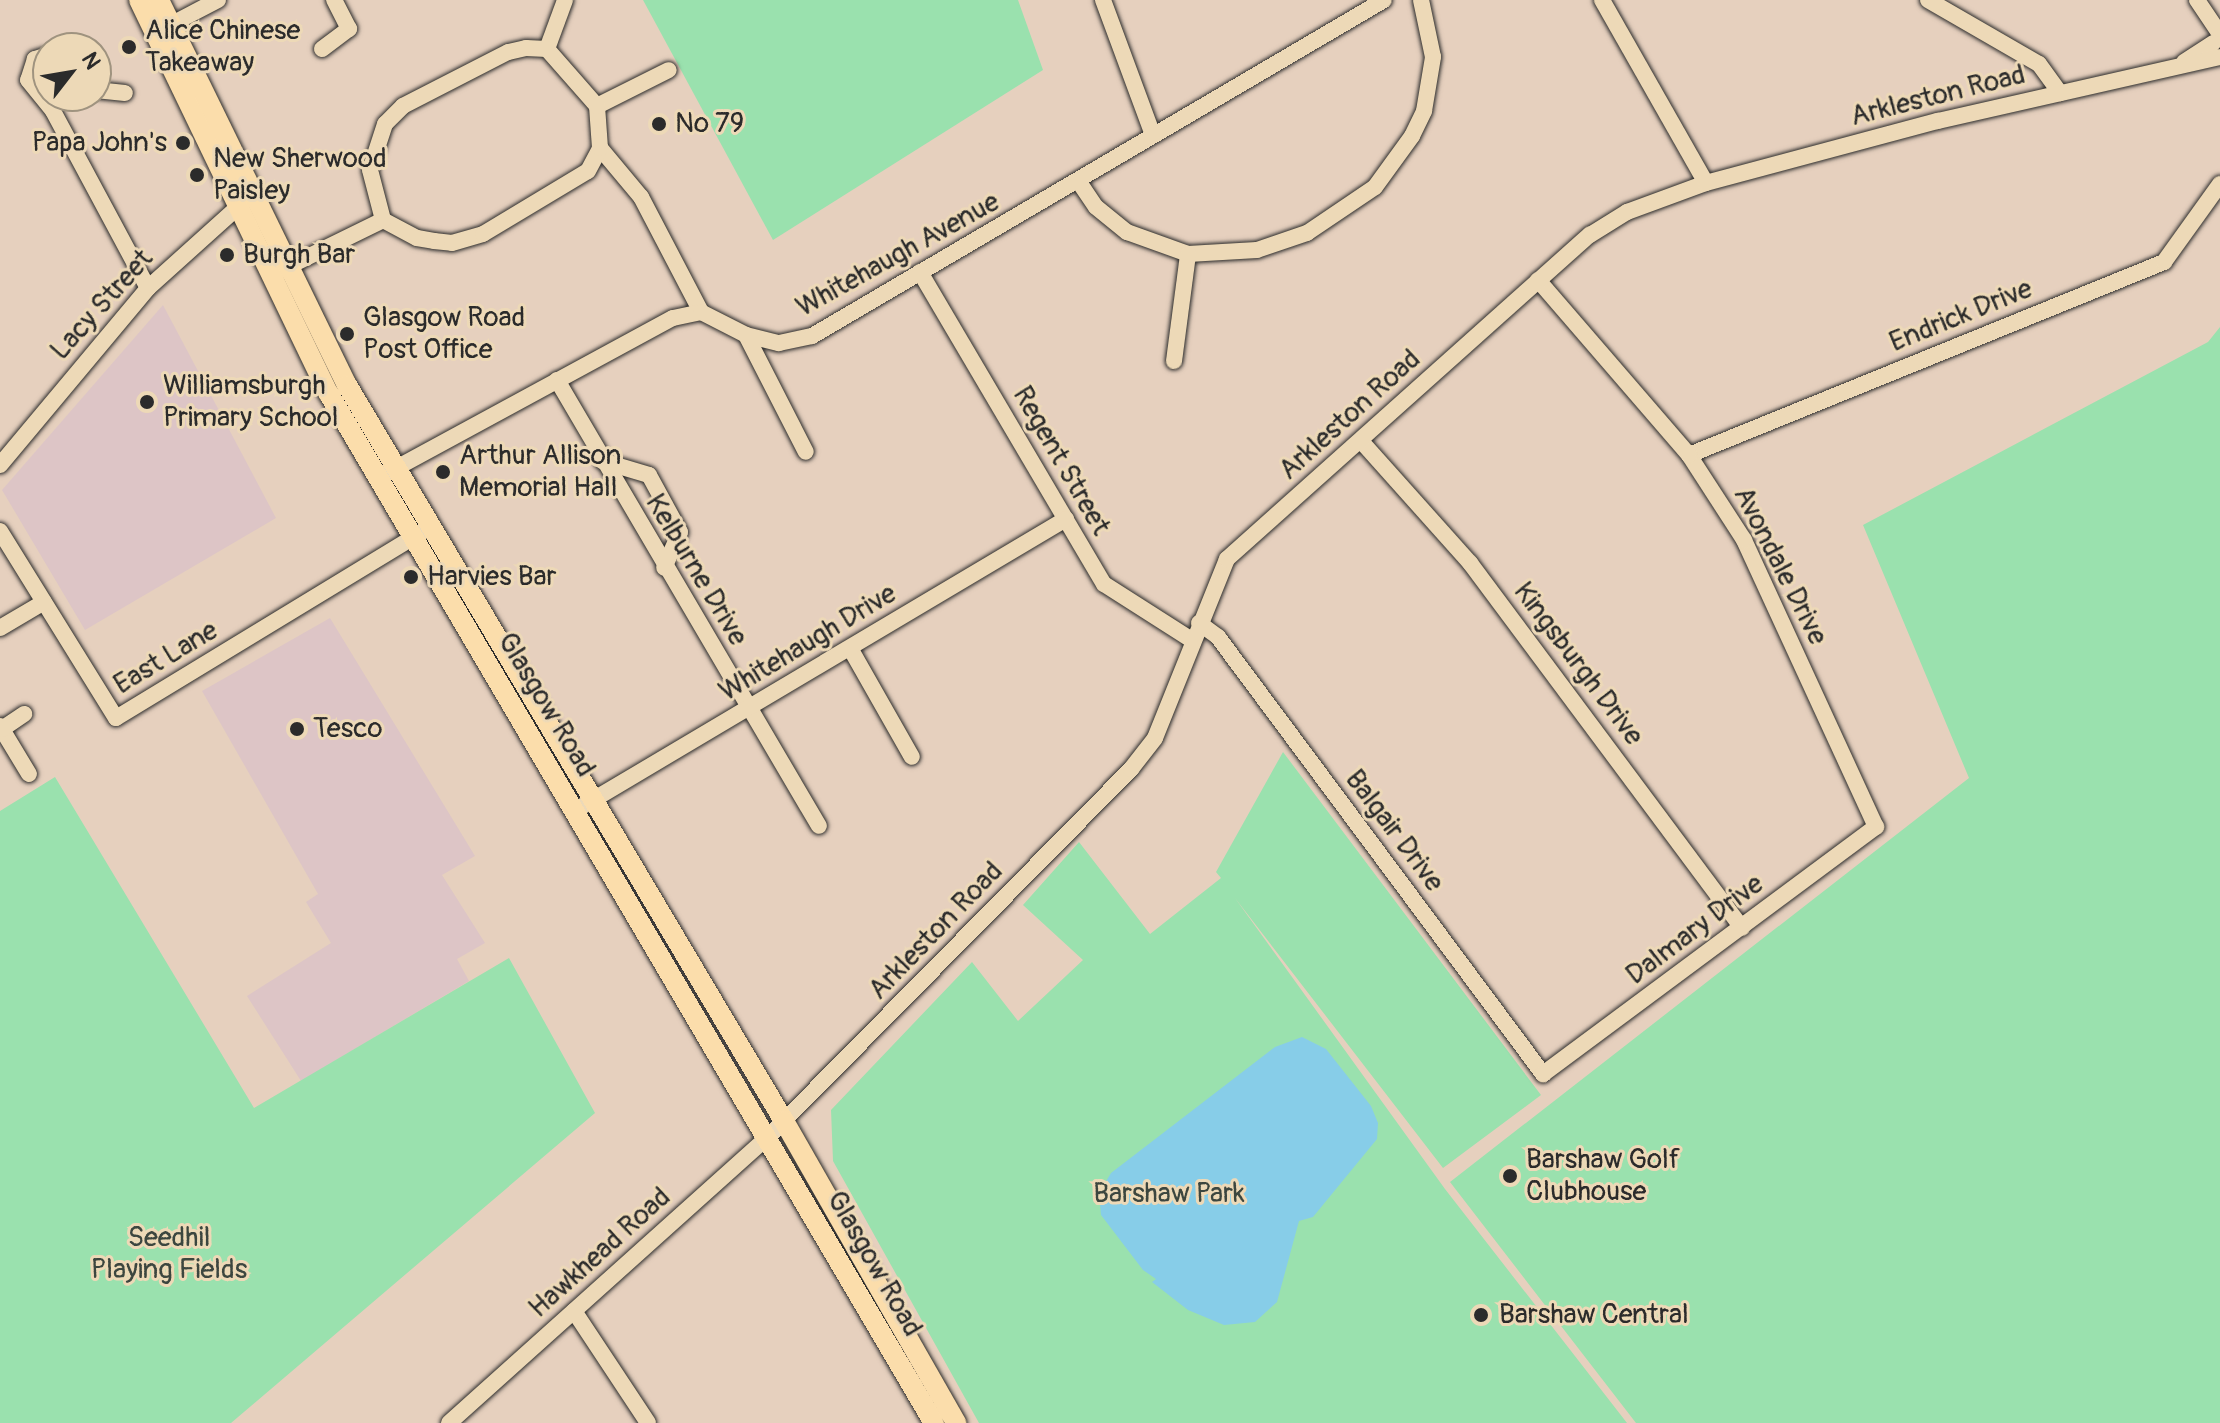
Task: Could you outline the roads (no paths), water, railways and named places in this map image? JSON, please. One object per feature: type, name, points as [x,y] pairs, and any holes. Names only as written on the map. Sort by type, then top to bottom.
[{"type":"main road","name":"Glasgow Road","points":[[139,0],[247,199]]},
{"type":"main road","name":"Glasgow Road","points":[[159,0],[281,270],[329,394],[387,473],[583,805],[768,1137],[934,1423]]},
{"type":"main road","name":"Glasgow Road","points":[[583,805],[784,1121],[956,1423]]},
{"type":"street","points":[[172,24],[218,0]]},
{"type":"street","points":[[322,49],[349,29],[334,0]]},
{"type":"street","points":[[547,49],[565,0]]},
{"type":"street","points":[[1103,0],[1153,135]]},
{"type":"street","name":"Whitehaugh Avenue","points":[[701,312],[746,335],[779,343],[812,336],[1079,182],[1153,135],[1384,0]]},
{"type":"street","points":[[1079,182],[1096,207],[1127,232],[1188,254],[1257,250],[1307,233],[1375,187],[1424,111],[1433,57],[1421,0]]},
{"type":"street","points":[[1602,0],[1706,183]]},
{"type":"street","points":[[1928,0],[2039,64],[2060,93]]},
{"type":"street","points":[[2197,0],[2218,44]]},
{"type":"street","name":"Arkleston Road","points":[[784,1121],[1137,761],[1155,738],[1227,559],[1538,280],[1617,218],[1706,183],[2180,64],[2218,44]]},
{"type":"street","points":[[281,270],[383,220],[434,241],[452,243],[483,234],[566,189],[588,171],[600,148],[597,106],[547,49]]},
{"type":"street","points":[[383,220],[370,170],[376,143],[394,115],[508,52],[547,49]]},
{"type":"street","points":[[597,106],[669,70]]},
{"type":"street","points":[[112,92],[125,93]]},
{"type":"street","points":[[54,112],[148,288]]},
{"type":"street","points":[[387,473],[673,318],[701,312],[641,197],[600,148]]},
{"type":"street","name":"Endrick Drive","points":[[1689,455],[2164,262],[2220,184]]},
{"type":"street","name":"Lacy Street","points":[[0,465],[148,288],[247,199]]},
{"type":"street","points":[[1174,361],[1188,254]]},
{"type":"street","name":"Regent Street","points":[[920,272],[1104,584],[1193,641]]},
{"type":"street","name":"Avondale Drive","points":[[1538,280],[1689,455],[1744,540],[1876,827]]},
{"type":"street","points":[[746,335],[806,452]]},
{"type":"street","name":"Kelburne Drive","points":[[557,380],[664,568],[819,826]]},
{"type":"street","name":"Kingsburgh Drive","points":[[1361,441],[1470,563],[1742,928]]},
{"type":"street","points":[[602,461],[649,475],[680,532],[664,568]]},
{"type":"street","name":"Whitehaugh Drive","points":[[583,805],[1066,519]]},
{"type":"street","name":"East Lane","points":[[0,531],[116,718],[421,533]]},
{"type":"street","points":[[0,628],[44,602]]},
{"type":"street","name":"Balgair Drive","points":[[1199,623],[1218,637],[1543,1074]]},
{"type":"street","points":[[850,648],[912,757]]},
{"type":"street","points":[[24,714],[1,727],[29,774]]},
{"type":"street","name":"Dalmary Drive","points":[[1543,1074],[1876,827]]},
{"type":"street","name":"Hawkhead Road","points":[[449,1423],[784,1121]]},
{"type":"street","points":[[574,1311],[648,1423]]},
{"type":"water","points":[[1302,1037],[1326,1049],[1371,1106],[1378,1123],[1377,1139],[1313,1217],[1299,1221],[1277,1302],[1255,1322],[1224,1325],[1188,1310],[1152,1282],[1156,1279],[1143,1270],[1101,1215],[1099,1193],[1111,1173],[1275,1047]]},
{"type":"place","name":"Alice Chinese Takeaway","points":[[129,47]]},
{"type":"place","name":"No 79","points":[[659,124]]},
{"type":"place","name":"Papa John's","points":[[183,143]]},
{"type":"place","name":"New Sherwood Paisley","points":[[197,175]]},
{"type":"place","name":"Burgh Bar","points":[[227,255]]},
{"type":"place","name":"Glasgow Road Post Office","points":[[347,334]]},
{"type":"place","name":"Williamsburgh Primary School","points":[[147,402]]},
{"type":"place","name":"Arthur Allison Memorial Hall","points":[[443,472]]},
{"type":"place","name":"Harvies Bar","points":[[411,577]]},
{"type":"place","name":"Tesco","points":[[297,729]]},
{"type":"place","name":"Barshaw Golf Clubhouse","points":[[1510,1176]]},
{"type":"place","name":"Barshaw Central","points":[[1481,1315]]},
{"type":"park label","name":"Barshaw Park","points":[[1169,1194]]},
{"type":"park label","name":"Seedhil Playing Fields","points":[[169,1254]]}]
